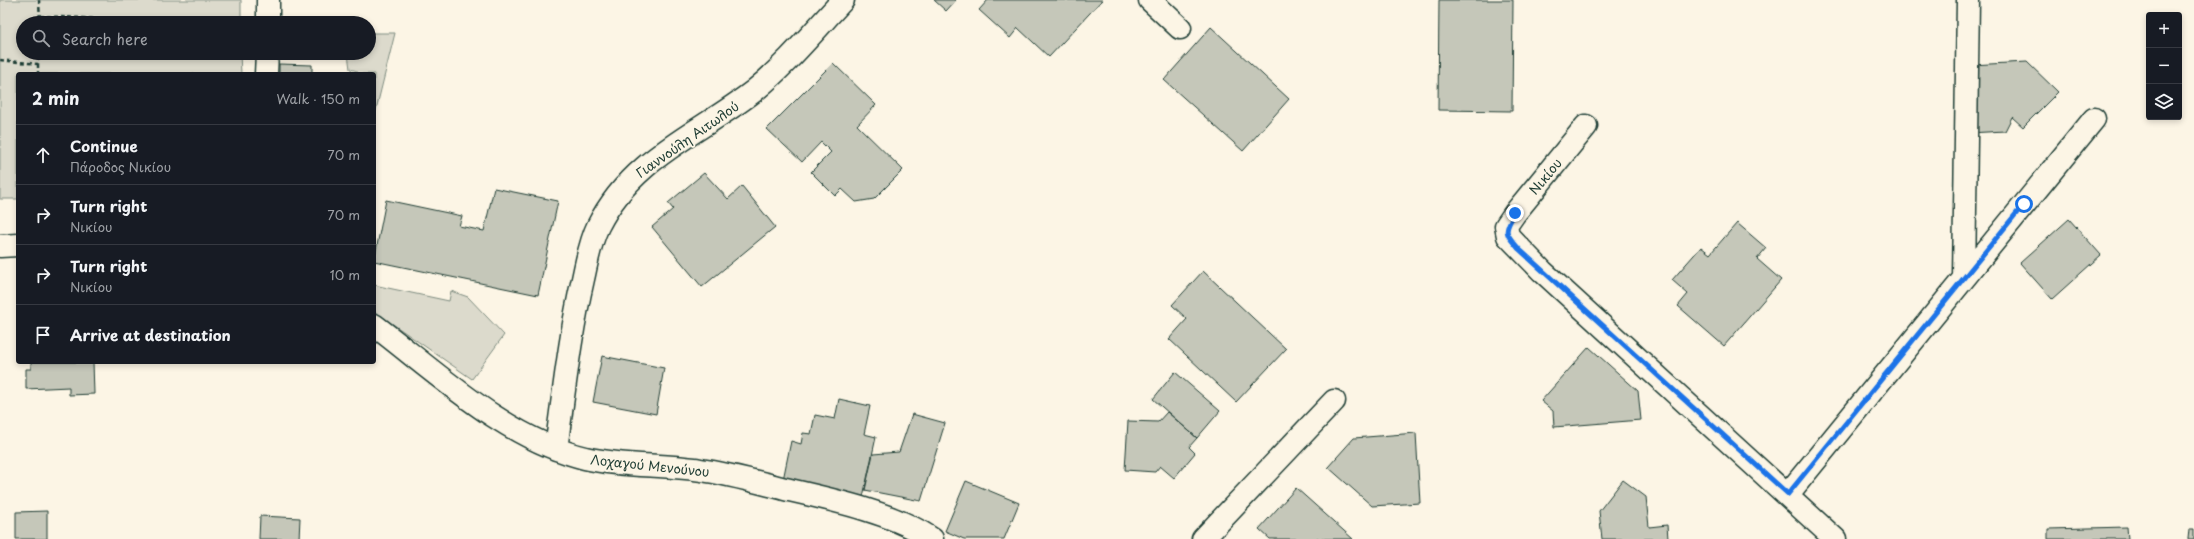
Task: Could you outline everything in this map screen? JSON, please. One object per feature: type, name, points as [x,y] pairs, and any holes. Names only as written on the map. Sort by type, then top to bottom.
[{"type":"street","points":[[268,0],[268,16]]},
{"type":"street","name":"Γιαννούλη Αιτωλού","points":[[556,449],[576,307],[595,235],[608,209],[619,192],[634,176],[665,151],[720,115],[775,73],[843,0]]},
{"type":"street","points":[[1150,0],[1180,28]]},
{"type":"street","points":[[1964,278],[1968,0]]},
{"type":"street","points":[[266,72],[267,60]]},
{"type":"street","points":[[1788,494],[2094,119]]},
{"type":"street","name":"Νικίου","points":[[1586,126],[1515,213],[1506,226],[1508,236],[1542,271],[1836,539]]},
{"type":"street","points":[[0,246],[16,246]]},
{"type":"street","name":"Λοχαγού Μενούνου","points":[[376,327],[468,397],[522,432],[556,449],[586,458],[619,464],[690,468],[738,477],[815,496],[893,518],[909,525],[932,539]]},
{"type":"street","points":[[1203,539],[1334,401]]},
{"type":"path","points":[[40,0],[40,16]]},
{"type":"path","points":[[0,60],[38,64]]},
{"type":"path","points":[[38,60],[38,72]]},
{"type":"shaded area","points":[[0,0],[241,0],[241,16],[16,16],[16,60],[240,60],[241,72],[16,72],[16,199],[0,199]]},
{"type":"shaded area","points":[[376,33],[395,33],[376,110],[376,72],[357,72],[350,69],[349,60],[376,60]]},
{"type":"shaded area","points":[[376,285],[449,301],[451,291],[468,297],[504,335],[472,379],[376,312]]},
{"type":"building","points":[[934,0],[956,0],[946,11]]},
{"type":"building","points":[[988,0],[1102,0],[1049,57],[1018,28],[1010,38],[979,10]]},
{"type":"building","points":[[1439,0],[1513,0],[1512,111],[1438,110]]},
{"type":"building","points":[[1211,27],[1289,99],[1243,151],[1164,80]]},
{"type":"building","points":[[2027,62],[2058,92],[2023,127],[2012,117],[2005,131],[1969,133],[1971,65]]},
{"type":"building","points":[[833,63],[876,105],[857,125],[903,170],[874,199],[856,202],[842,189],[835,196],[811,172],[831,152],[821,142],[802,162],[767,129]]},
{"type":"building","points":[[279,64],[312,65],[312,72],[279,72]]},
{"type":"building","points":[[704,173],[728,199],[742,186],[775,227],[702,287],[652,227],[673,209],[668,203]]},
{"type":"building","points":[[494,188],[558,201],[538,295],[376,261],[376,251],[386,200],[462,216],[459,226],[484,231]]},
{"type":"building","points":[[2069,219],[2101,255],[2052,299],[2020,263]]},
{"type":"building","points":[[1737,223],[1766,248],[1757,259],[1781,280],[1724,346],[1678,306],[1688,294],[1672,280],[1701,247],[1710,254]]},
{"type":"building","points":[[1203,271],[1286,349],[1236,402],[1169,339],[1187,319],[1172,305]]},
{"type":"building","points":[[1589,347],[1638,391],[1641,420],[1554,427],[1553,411],[1541,401]]},
{"type":"building","points":[[602,356],[664,368],[656,414],[593,402]]},
{"type":"building","points":[[31,364],[93,364],[94,394],[69,395],[69,387],[26,389],[26,369],[31,369]]},
{"type":"building","points":[[1175,372],[1220,411],[1197,438],[1153,399]]},
{"type":"building","points":[[839,399],[870,406],[864,434],[876,437],[863,497],[783,480],[791,441],[801,444],[803,433],[811,434],[815,415],[835,419]]},
{"type":"building","points":[[1167,412],[1197,438],[1189,447],[1195,453],[1174,478],[1160,466],[1155,472],[1125,470],[1128,421],[1158,422]]},
{"type":"building","points":[[912,414],[945,423],[921,501],[865,490],[873,454],[899,452]]},
{"type":"building","points":[[1416,433],[1420,503],[1372,506],[1328,467],[1354,438]]},
{"type":"building","points":[[1623,480],[1646,497],[1649,527],[1667,525],[1668,539],[1602,539],[1599,511]]},
{"type":"building","points":[[966,481],[1019,503],[1004,539],[964,539],[945,531]]},
{"type":"building","points":[[1296,488],[1353,539],[1270,539],[1259,529]]},
{"type":"building","points":[[47,511],[47,539],[16,539],[16,512]]},
{"type":"building","points":[[260,516],[300,518],[299,539],[259,539]]},
{"type":"building","points":[[2127,527],[2128,539],[2048,539],[2048,529]]},
{"type":"building","points":[[2189,529],[2194,529],[2194,539],[2188,539]]},
{"type":"route","points":[[1515,213],[1506,226],[1506,232],[1519,249],[1788,494],[2024,204]]}]
